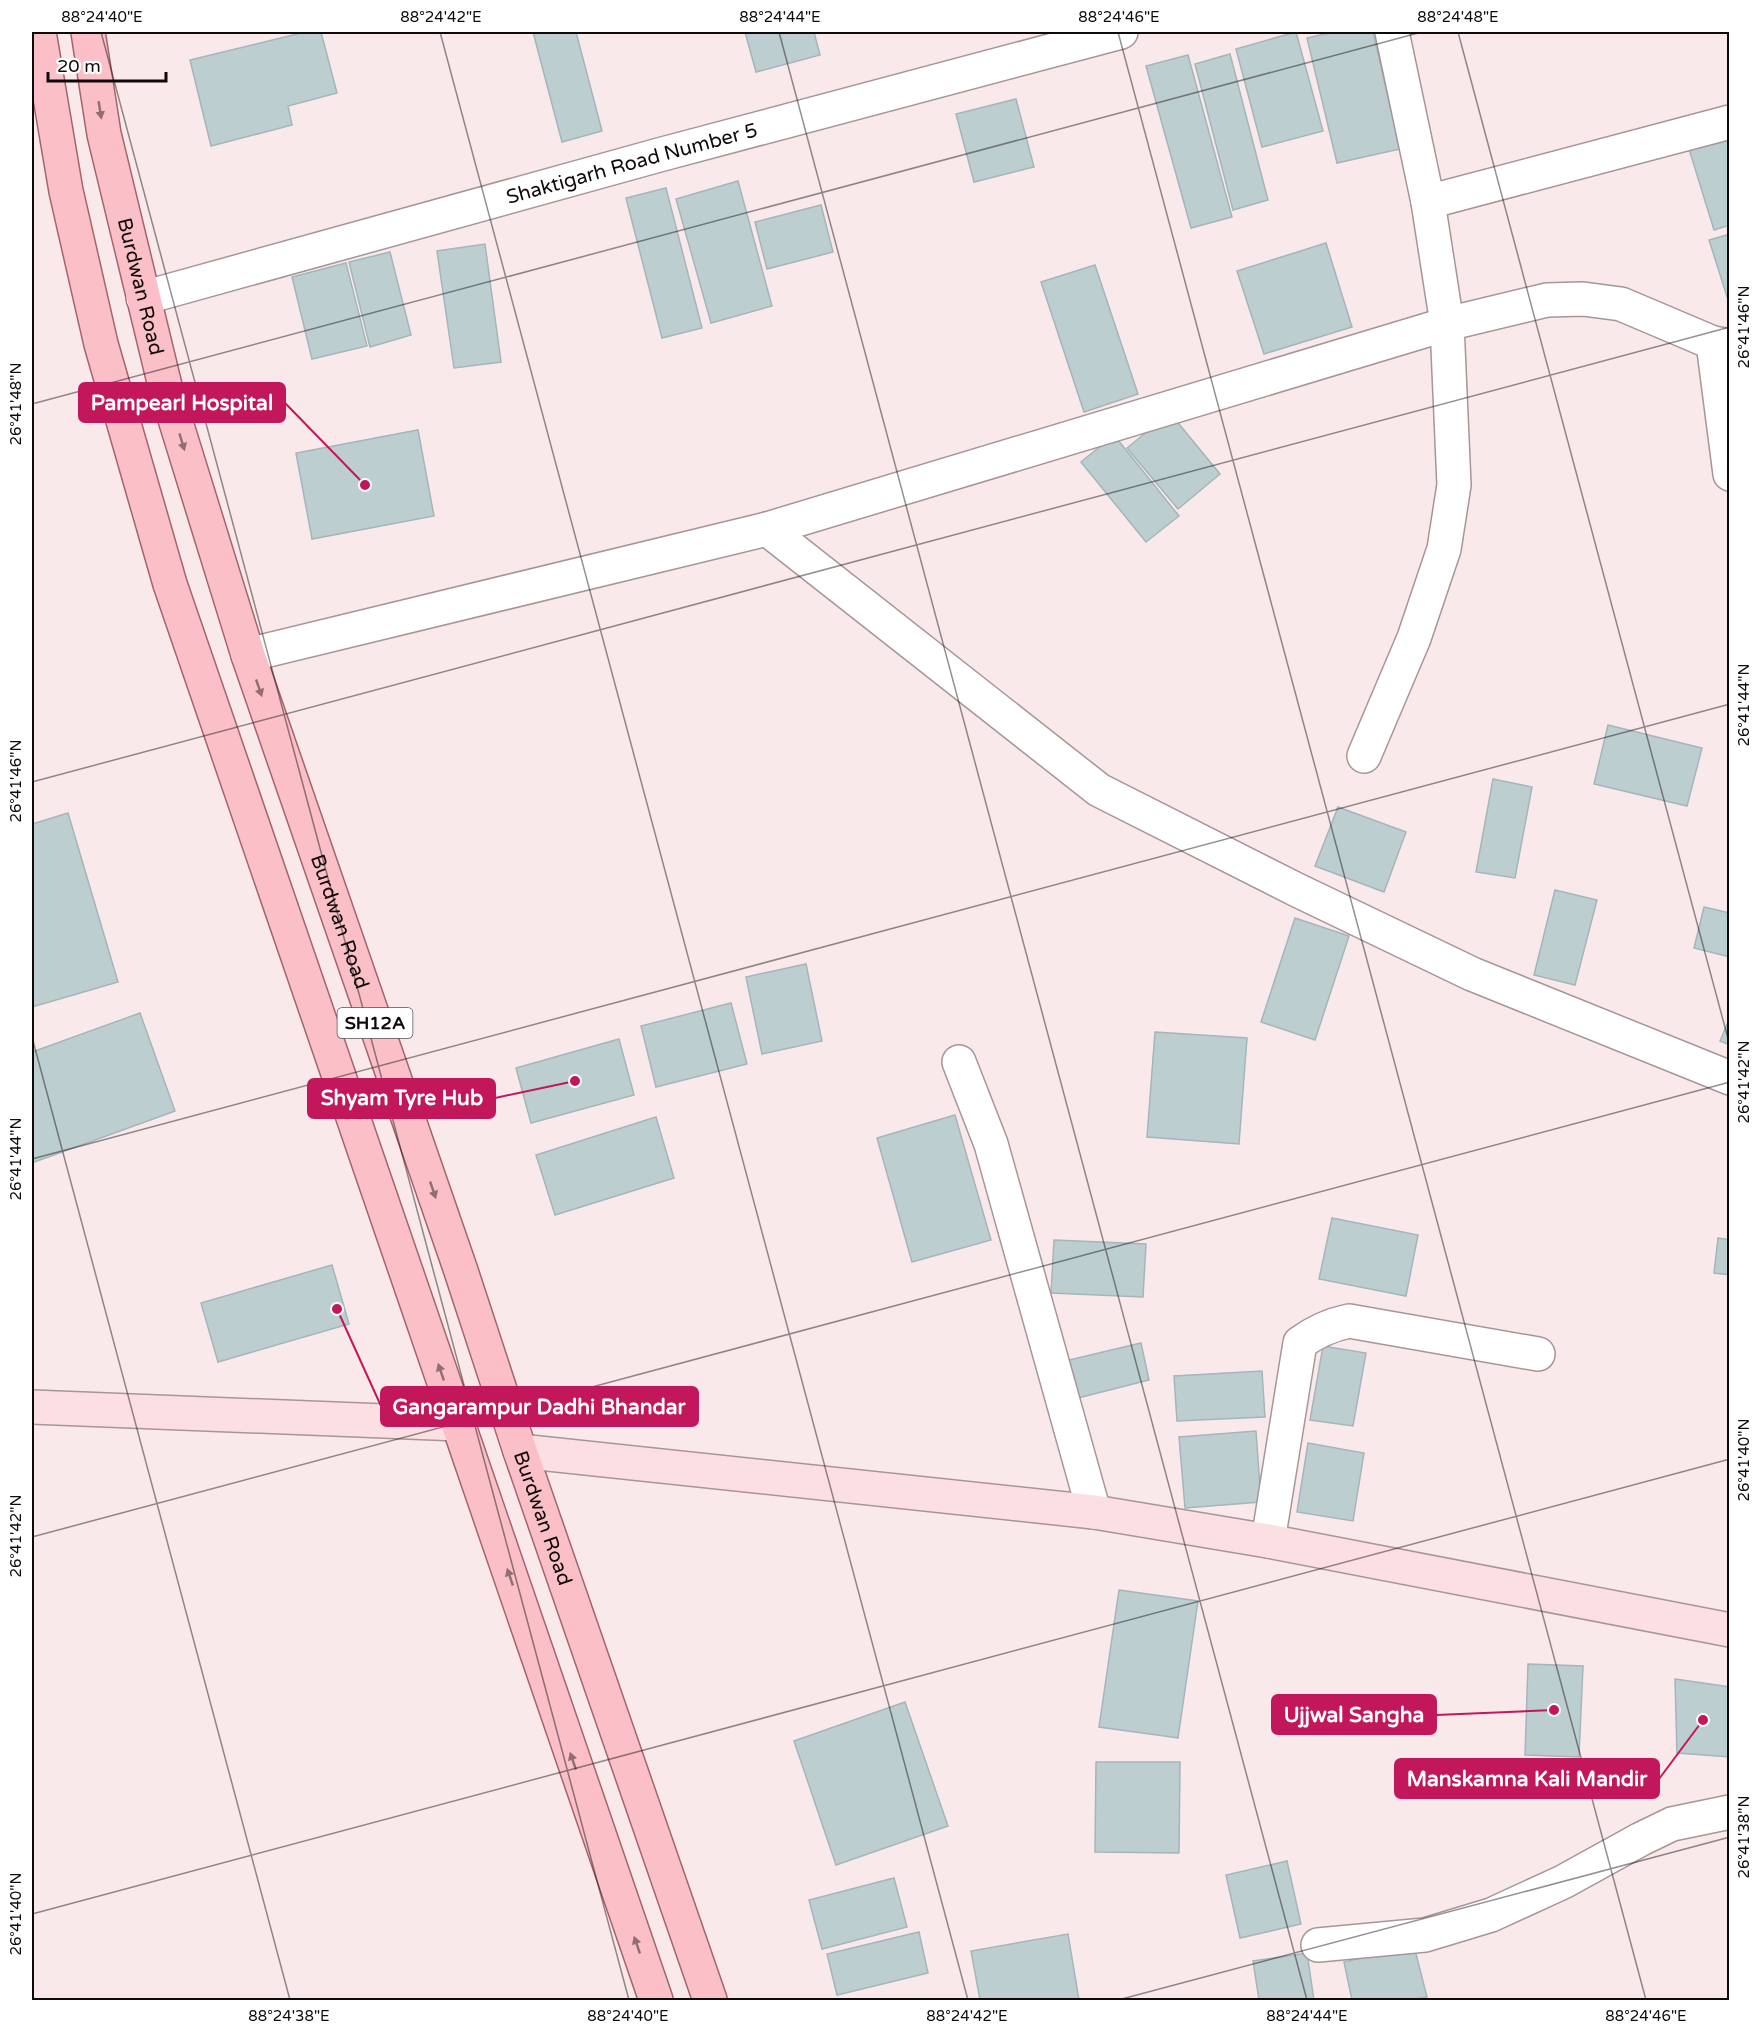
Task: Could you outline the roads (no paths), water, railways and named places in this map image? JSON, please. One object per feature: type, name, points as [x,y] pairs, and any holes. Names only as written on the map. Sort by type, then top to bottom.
[{"type":"main road","name":"SH12A","points":[[39,32],[66,191],[101,344],[170,584],[657,2001]]},
{"type":"main road","name":"Burdwan Road","points":[[88,32],[104,134],[166,390],[248,655],[710,2001]]},
{"type":"main road","points":[[368,1160],[416,1142]]},
{"type":"street","name":"Shaktigarh Road Number 5","points":[[143,298],[636,161],[1121,32]]},
{"type":"street","points":[[1364,756],[1414,638],[1444,549],[1454,485],[1447,324],[1428,202],[1392,32]]},
{"type":"street","points":[[1428,202],[1730,122]]},
{"type":"street","points":[[248,655],[767,529],[1447,324],[1547,300],[1583,299],[1621,304],[1721,344],[1730,474]]},
{"type":"street","points":[[767,529],[1099,790],[1297,890],[1472,974],[1730,1078]]},
{"type":"street","points":[[959,1062],[991,1144],[1094,1512]]},
{"type":"street","points":[[1268,1541],[1300,1343],[1317,1331],[1333,1324],[1350,1322],[1538,1354]]},
{"type":"street","points":[[32,1407],[458,1424]]},
{"type":"street","points":[[520,1451],[1094,1512],[1268,1541],[1730,1630]]},
{"type":"street","points":[[1318,1945],[1425,1935],[1491,1915],[1563,1882],[1672,1824],[1730,1812]]},
{"type":"place","name":"Pampearl Hospital","points":[[365,485]]},
{"type":"place","name":"Shyam Tyre Hub","points":[[575,1081]]},
{"type":"place","name":"Gangarampur Dadhi Bhandar","points":[[337,1309]]},
{"type":"place","name":"Ujjwal Sangha","points":[[1554,1710]]},
{"type":"place","name":"Manskamna Kali Mandir","points":[[1703,1720]]}]
